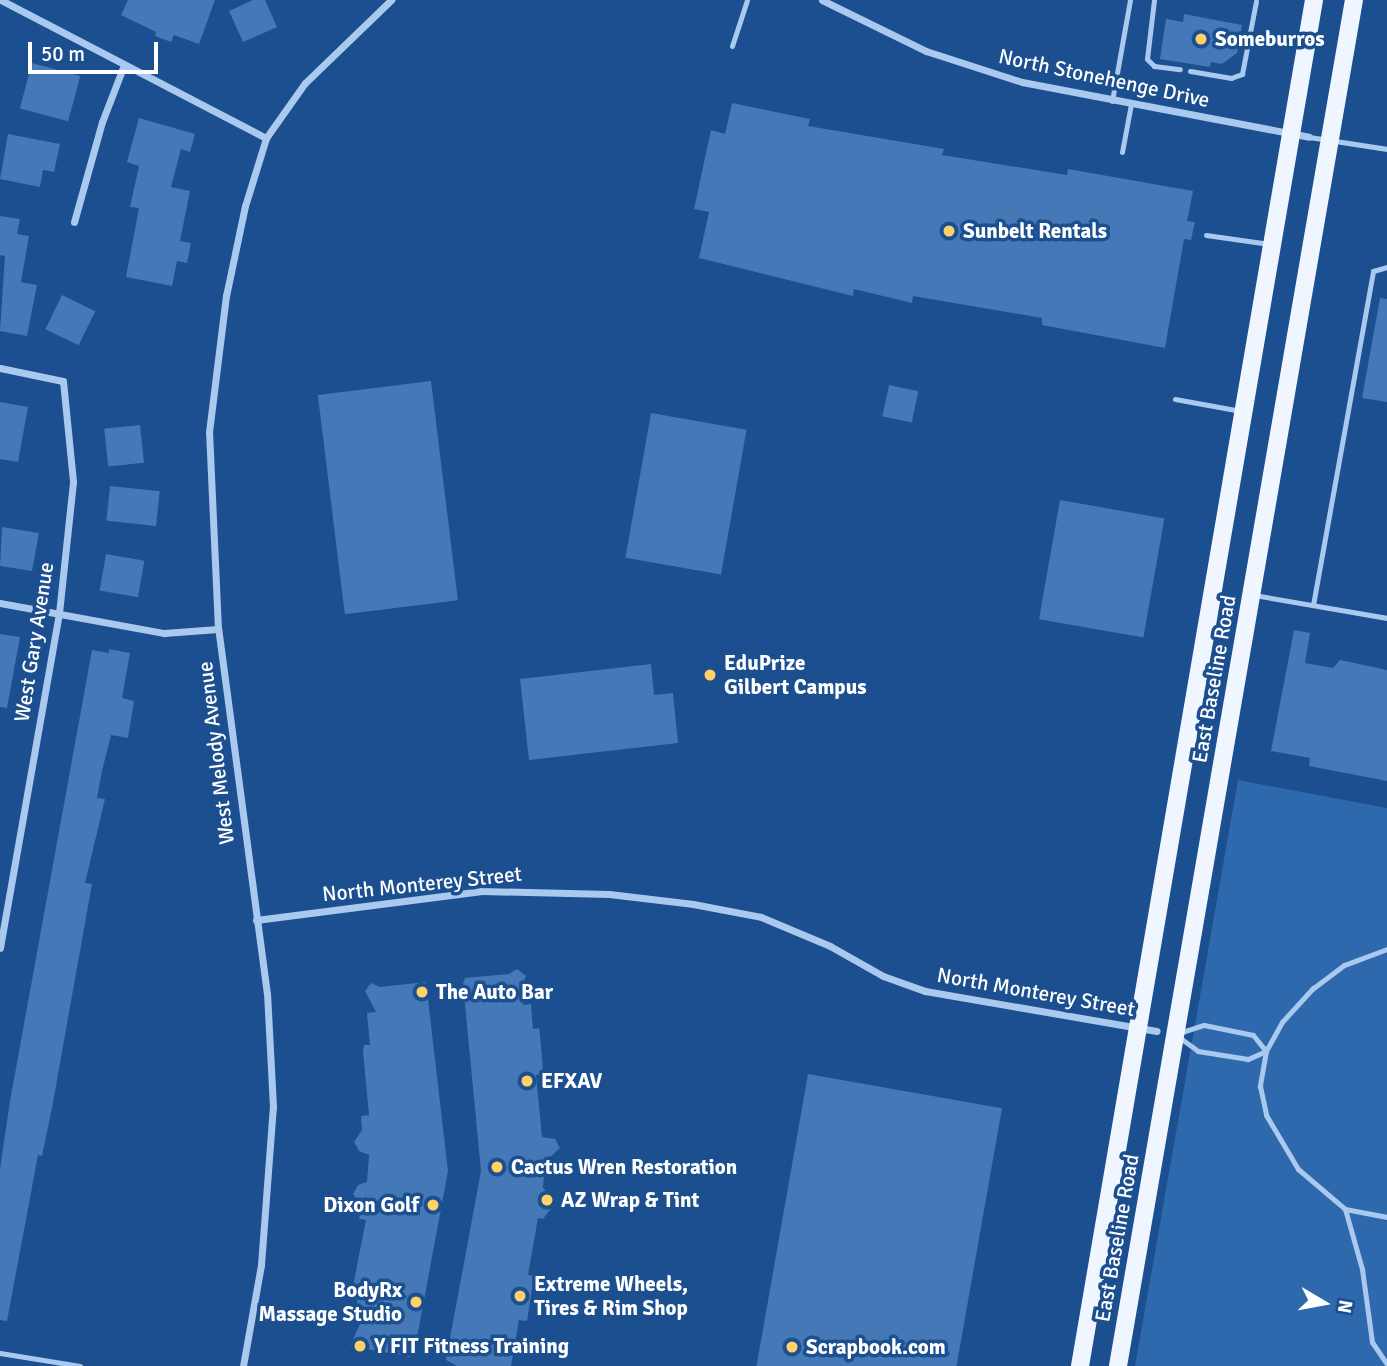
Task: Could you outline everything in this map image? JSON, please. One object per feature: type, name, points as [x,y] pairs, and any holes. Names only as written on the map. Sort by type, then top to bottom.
[{"type":"main road","name":"East Baseline Road","points":[[1080,1366],[1272,244],[1300,136],[1314,0]]},
{"type":"main road","name":"East Baseline Road","points":[[1118,1366],[1166,1033],[1251,595],[1352,4]]},
{"type":"street","points":[[1,0],[266,138],[305,83],[391,0]]},
{"type":"street","name":"North Stonehenge Drive","points":[[822,0],[926,51],[1022,82],[1300,136]]},
{"type":"street","points":[[74,222],[102,122],[124,65]]},
{"type":"street","name":"West Melody Avenue","points":[[243,1366],[261,1265],[272,1153],[267,994],[218,629],[209,432],[226,296],[245,206],[266,138]]},
{"type":"street","name":"West Gary Avenue","points":[[0,368],[63,382],[72,482],[59,613],[0,948]]},
{"type":"street","points":[[0,603],[164,633],[218,629]]},
{"type":"street","name":"North Monterey Street","points":[[256,920],[482,891],[610,894],[693,904],[761,917],[830,946],[883,976],[925,991],[1166,1033]]},
{"type":"lane","points":[[732,46],[747,0]]},
{"type":"lane","points":[[1112,101],[1130,0]]},
{"type":"lane","points":[[1154,0],[1147,59],[1154,66],[1180,69]]},
{"type":"lane","points":[[1190,71],[1231,78],[1242,74],[1256,1]]},
{"type":"lane","points":[[1122,152],[1131,104]]},
{"type":"lane","points":[[1300,136],[1387,149]]},
{"type":"lane","points":[[1206,234],[1272,244]]},
{"type":"lane","points":[[1313,605],[1373,271],[1387,267]]},
{"type":"lane","points":[[1175,399],[1244,411]]},
{"type":"lane","points":[[1251,595],[1387,618]]},
{"type":"lane","points":[[1387,949],[1344,965],[1313,988],[1282,1022],[1266,1051],[1260,1086],[1266,1115],[1298,1169],[1345,1209],[1387,1217]]},
{"type":"lane","points":[[1166,1033],[1204,1025],[1253,1035],[1266,1051]]},
{"type":"lane","points":[[1166,1033],[1198,1051],[1248,1059],[1266,1051]]},
{"type":"lane","points":[[1345,1209],[1362,1269],[1372,1342],[1387,1364]]},
{"type":"lane","points":[[0,1353],[80,1366]]},
{"type":"shaded area","points":[[1238,780],[1387,808],[1387,1366],[1135,1366]]},
{"type":"building","points":[[128,0],[215,0],[199,44],[174,35],[171,42],[155,36],[156,32],[121,15]]},
{"type":"building","points":[[253,0],[265,0],[277,27],[243,42],[229,11]]},
{"type":"building","name":"Someburros","points":[[1184,14],[1242,25],[1237,53],[1222,64],[1211,62],[1210,67],[1160,59],[1166,19],[1183,22]]},
{"type":"building","points":[[32,63],[80,76],[68,121],[20,108]]},
{"type":"building","name":"Sunbelt Rentals","points":[[732,103],[810,119],[808,126],[944,149],[942,155],[1067,175],[1068,169],[1193,191],[1187,221],[1195,222],[1191,240],[1184,239],[1165,348],[1042,325],[1042,318],[913,296],[912,303],[854,289],[853,296],[699,258],[709,212],[694,209],[711,130],[725,134]]},
{"type":"building","points":[[139,118],[195,134],[190,152],[181,149],[171,187],[190,191],[180,241],[191,243],[187,263],[177,261],[172,286],[126,277],[139,208],[130,207],[139,166],[127,162]]},
{"type":"building","points":[[8,134],[60,144],[54,172],[43,170],[40,187],[0,179]]},
{"type":"building","points":[[0,216],[20,219],[17,234],[29,236],[21,282],[37,285],[27,336],[0,331],[5,256],[0,255]]},
{"type":"building","points":[[62,295],[95,311],[79,345],[45,329]]},
{"type":"building","points":[[1380,298],[1387,299],[1387,402],[1362,398]]},
{"type":"building","points":[[431,381],[458,600],[345,614],[318,395]]},
{"type":"building","points":[[889,385],[918,391],[912,423],[882,416]]},
{"type":"building","points":[[0,402],[28,407],[18,462],[0,459]]},
{"type":"building","points":[[651,413],[747,430],[721,575],[625,558]]},
{"type":"building","points":[[140,425],[144,463],[108,467],[104,429]]},
{"type":"building","points":[[110,486],[160,491],[156,526],[106,521]]},
{"type":"building","points":[[1060,500],[1164,518],[1143,638],[1039,619]]},
{"type":"building","points":[[2,527],[39,533],[32,571],[0,566]]},
{"type":"building","points":[[106,554],[144,561],[138,597],[100,590]]},
{"type":"building","points":[[1294,630],[1310,633],[1305,663],[1333,668],[1340,660],[1387,670],[1387,781],[1309,766],[1310,758],[1271,751]]},
{"type":"building","points":[[0,634],[20,637],[7,708],[0,707]]},
{"type":"building","points":[[109,649],[130,653],[122,698],[134,701],[128,738],[111,735],[102,771],[97,798],[105,799],[85,883],[92,884],[52,1108],[42,1156],[38,1155],[7,1321],[0,1320],[0,1169],[10,1101],[92,650],[109,653]]},
{"type":"building","points":[[651,664],[654,695],[673,693],[678,743],[529,760],[520,679]]},
{"type":"building","points":[[517,969],[526,976],[522,984],[523,1005],[531,1004],[533,1029],[539,1028],[543,1068],[542,1074],[536,1075],[542,1137],[555,1139],[560,1148],[545,1162],[543,1188],[557,1201],[543,1219],[538,1218],[528,1275],[534,1276],[527,1321],[519,1320],[511,1366],[457,1366],[446,1360],[481,1171],[463,984],[465,978],[509,974]]},
{"type":"building","points":[[426,982],[448,1171],[414,1354],[410,1357],[367,1349],[354,1352],[350,1346],[360,1324],[353,1323],[359,1293],[352,1291],[366,1220],[359,1219],[361,1206],[353,1194],[358,1185],[367,1182],[369,1155],[359,1151],[354,1142],[362,1130],[361,1116],[369,1115],[363,1052],[364,1045],[370,1045],[367,1013],[376,1012],[365,991],[371,983],[380,987]]},
{"type":"building","points":[[808,1074],[1002,1108],[957,1366],[757,1366]]},
{"type":"place","name":"Someburros","points":[[1201,39]]},
{"type":"place","name":"Sunbelt Rentals","points":[[949,231]]},
{"type":"place","name":"EduPrize Gilbert Campus","points":[[710,675]]},
{"type":"place","name":"The Auto Bar","points":[[422,992]]},
{"type":"place","name":"EFXAV","points":[[527,1081]]},
{"type":"place","name":"Cactus Wren Restoration","points":[[497,1167]]},
{"type":"place","name":"AZ Wrap & Tint","points":[[547,1200]]},
{"type":"place","name":"Dixon Golf","points":[[433,1205]]},
{"type":"place","name":"Extreme Wheels, Tires & Rim Shop","points":[[520,1296]]},
{"type":"place","name":"BodyRx Massage Studio","points":[[416,1302]]},
{"type":"place","name":"Y FIT Fitness Training","points":[[360,1346]]},
{"type":"place","name":"Scrapbook.com","points":[[792,1347]]}]
